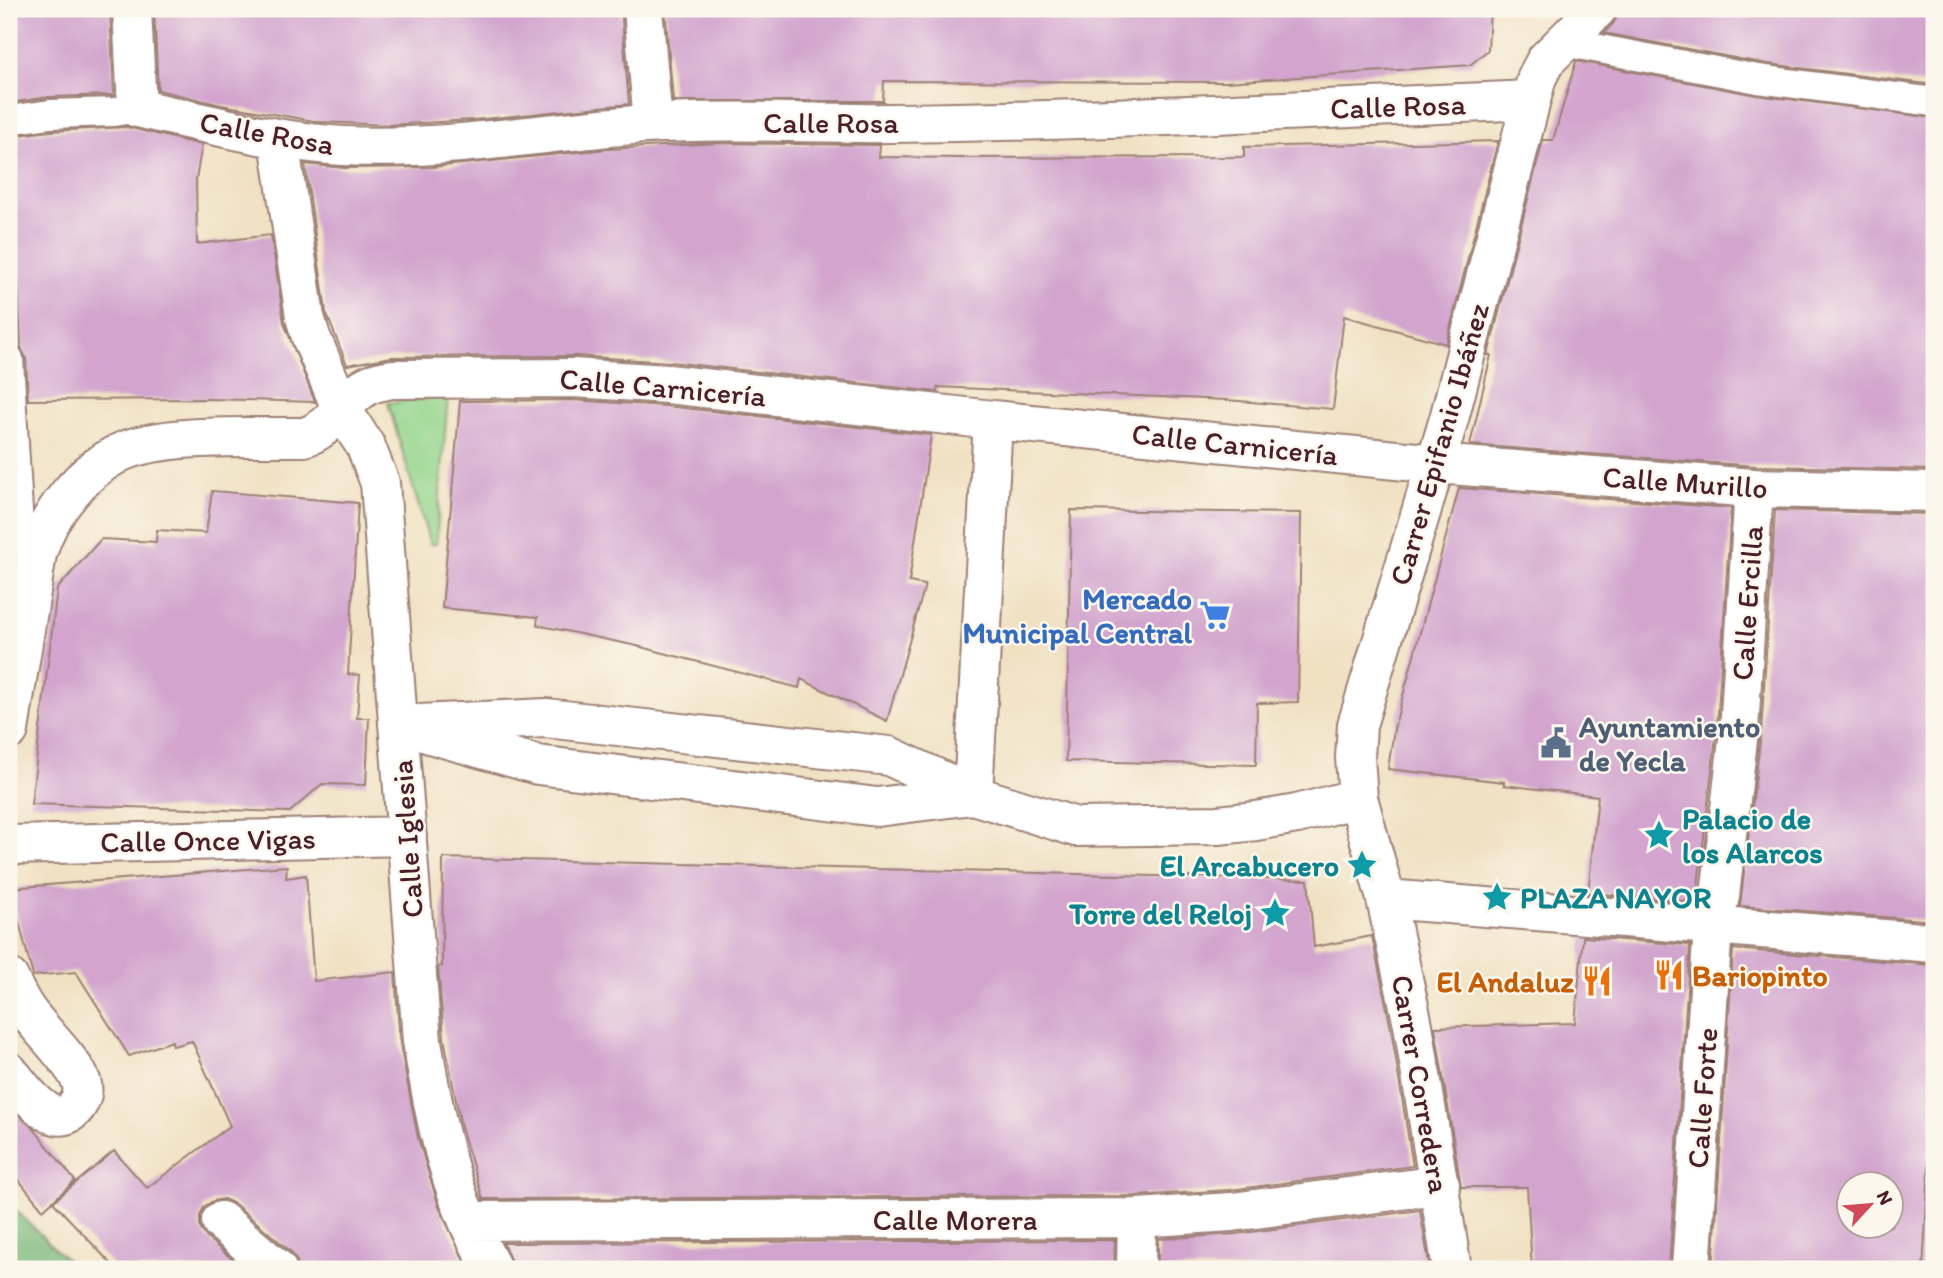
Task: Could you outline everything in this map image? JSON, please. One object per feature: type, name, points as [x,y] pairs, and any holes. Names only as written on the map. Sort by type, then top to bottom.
[{"type":"street","points":[[132,9],[137,108]]},
{"type":"street","points":[[643,9],[653,123]]},
{"type":"street","name":"Carrer Epifanio Ibáñez","points":[[1386,899],[1358,798],[1355,758],[1357,725],[1436,464],[1537,77],[1546,60],[1597,9]]},
{"type":"street","name":"Calle Rosa","points":[[137,108],[279,140],[345,146],[409,146],[594,131],[653,123],[959,121],[1150,116],[1530,100]]},
{"type":"street","name":"Calle Iglesia","points":[[279,140],[305,317],[341,408],[366,447],[380,483],[422,1041],[439,1132],[468,1221],[492,1269]]},
{"type":"street","name":"Calle Carnicería","points":[[9,730],[37,554],[46,531],[78,483],[121,452],[148,444],[314,435],[368,385],[392,379],[573,378],[668,384],[1436,464]]},
{"type":"street","points":[[973,795],[993,419]]},
{"type":"street","name":"Calle Murillo","points":[[1436,464],[1754,488],[1934,492]]},
{"type":"street","name":"Calle Ercilla","points":[[1713,926],[1720,896],[1739,731],[1754,488]]},
{"type":"street","points":[[398,724],[546,718],[889,756],[973,795],[1076,827],[1218,825],[1297,814],[1358,798]]},
{"type":"street","points":[[398,724],[538,765],[877,807],[973,795]]},
{"type":"street","name":"Calle Once Vigas","points":[[9,845],[407,836]]},
{"type":"street","points":[[1386,899],[1934,943]]},
{"type":"street","name":"Carrer Corredera","points":[[1386,899],[1413,1025],[1452,1269]]},
{"type":"street","name":"Calle Forte","points":[[1691,1269],[1713,926]]},
{"type":"street","points":[[9,978],[28,1013],[80,1078],[83,1093],[76,1107],[64,1114],[53,1116],[38,1107],[9,1072]]},
{"type":"street","name":"Calle Morera","points":[[468,1221],[1137,1218],[1232,1212],[1440,1185]]},
{"type":"street","points":[[1136,1269],[1137,1218]]},
{"type":"street","points":[[221,1221],[277,1269]]},
{"type":"lane","points":[[1563,42],[1758,79],[1934,102]]},
{"type":"lane","points":[[9,120],[50,114],[114,112],[137,108]]},
{"type":"lane","points":[[9,359],[19,527],[26,548],[37,554]]},
{"type":"green space","points":[[448,396],[436,544],[430,544],[388,403]]},
{"type":"green space","points":[[9,1203],[57,1251],[78,1269],[9,1269]]},
{"type":"building","points":[[9,9],[110,9],[114,95],[49,97],[9,103]]},
{"type":"building","points":[[154,9],[621,9],[629,104],[473,120],[388,125],[320,122],[221,105],[158,90]]},
{"type":"building","points":[[665,9],[1490,9],[1488,50],[1470,65],[1226,82],[884,81],[883,101],[673,101]]},
{"type":"building","points":[[1618,9],[1934,9],[1934,85],[1761,63],[1604,33],[1613,24]]},
{"type":"building","points":[[1576,61],[1756,95],[1934,118],[1934,470],[1755,466],[1470,445],[1491,355],[1488,355],[1543,140],[1553,140]]},
{"type":"building","points":[[127,127],[202,145],[196,179],[197,244],[271,235],[284,323],[315,402],[210,399],[28,400],[9,203],[9,136]]},
{"type":"building","points":[[1498,141],[1446,344],[1344,316],[1333,409],[1227,400],[938,387],[937,392],[670,362],[574,356],[392,357],[347,365],[326,312],[305,164],[344,168],[433,167],[608,149],[719,143],[880,145],[879,157],[962,158],[1244,157],[1244,147]]},
{"type":"building","points":[[572,400],[666,406],[931,435],[909,582],[925,585],[887,721],[801,679],[799,688],[637,646],[537,625],[538,617],[442,608],[460,401]]},
{"type":"building","name":"Ayuntamiento de Yecla","points":[[1459,488],[1731,508],[1717,729],[1696,902],[1588,893],[1598,796],[1388,769],[1394,729]]},
{"type":"building","points":[[212,491],[358,503],[348,674],[360,675],[357,718],[369,718],[366,785],[322,784],[290,812],[31,804],[57,589],[101,539],[156,542],[157,530],[206,533]]},
{"type":"building","points":[[1071,510],[1301,513],[1298,702],[1257,703],[1256,765],[1066,761]]},
{"type":"building","points":[[1775,510],[1934,514],[1934,921],[1740,906],[1761,733]]},
{"type":"building","points":[[443,858],[1308,880],[1314,947],[1372,936],[1391,1029],[1413,1166],[1230,1190],[1136,1196],[483,1199],[461,1127],[444,1038],[438,967],[442,966]]},
{"type":"building","points":[[287,866],[286,878],[306,875],[314,981],[395,972],[400,1044],[418,1138],[439,1207],[468,1269],[298,1269],[297,1261],[291,1252],[235,1204],[224,1199],[213,1201],[204,1207],[200,1216],[200,1228],[207,1238],[244,1269],[116,1269],[53,1202],[114,1151],[147,1188],[230,1126],[192,1041],[173,1046],[172,1041],[129,1056],[76,972],[33,976],[10,888]]},
{"type":"building","points":[[1583,937],[1690,945],[1669,1269],[1532,1269],[1527,1187],[1461,1187],[1435,1027],[1575,1023]]},
{"type":"building","points":[[1733,949],[1934,965],[1934,1079],[1923,1269],[1713,1269]]},
{"type":"building","points":[[9,1106],[34,1129],[75,1181],[43,1210],[9,1168]]},
{"type":"building","points":[[1420,1210],[1430,1269],[1158,1269],[1158,1239],[1235,1234]]},
{"type":"building","points":[[1115,1240],[1114,1269],[514,1269],[503,1243]]},
{"type":"place","name":"Mercado Municipal Central","points":[[1215,615]]},
{"type":"place","name":"Ayuntamiento de Yecla","points":[[1556,743]]},
{"type":"place","name":"Palacio de los Alarcos","points":[[1659,835]]},
{"type":"place","name":"El Arcabucero","points":[[1362,865]]},
{"type":"place","name":"PLAZA NAYOR","points":[[1497,897]]},
{"type":"place","name":"Torre del Reloj","points":[[1275,913]]},
{"type":"place","name":"Bariopinto","points":[[1669,975]]},
{"type":"place","name":"El Andaluz","points":[[1597,981]]}]
